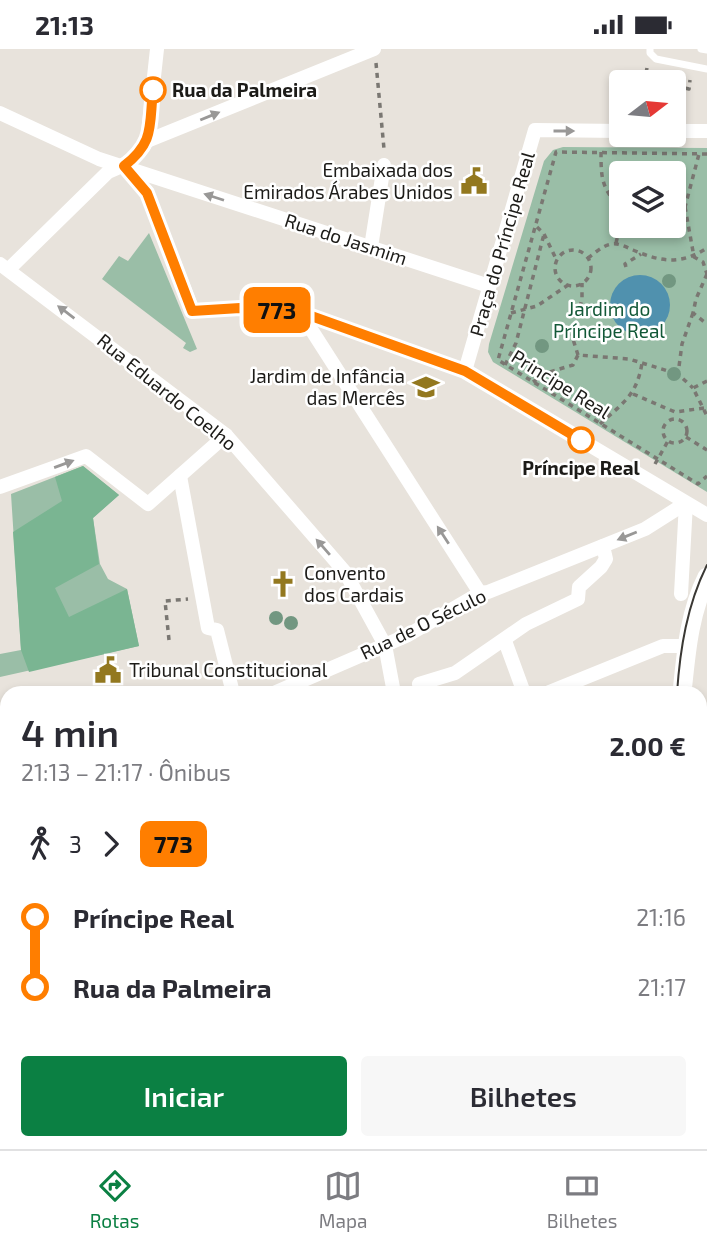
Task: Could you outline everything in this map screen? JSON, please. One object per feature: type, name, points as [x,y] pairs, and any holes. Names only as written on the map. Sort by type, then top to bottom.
[{"type":"main road","points":[[683,686],[687,646],[696,603],[707,577]]},
{"type":"street","points":[[5,266],[108,172],[124,166],[140,153],[147,141],[157,49]]},
{"type":"street","points":[[147,141],[339,56],[375,54]]},
{"type":"street","name":"Rua do Jasmim","points":[[0,113],[99,159],[489,286]]},
{"type":"street","name":"Praça do Príncipe Real","points":[[465,371],[535,130],[609,131]]},
{"type":"street","points":[[686,131],[707,131]]},
{"type":"street","points":[[371,247],[384,165]]},
{"type":"street","points":[[124,166],[147,193],[192,311],[240,308],[300,312],[465,371],[707,515]]},
{"type":"street","name":"Rua Eduardo Coelho","points":[[5,266],[226,435],[345,572],[385,645],[393,686]]},
{"type":"street","points":[[300,312],[480,593]]},
{"type":"street","points":[[0,487],[86,456],[148,504],[226,435]]},
{"type":"street","points":[[180,476],[208,628],[217,630],[231,686]]},
{"type":"street","points":[[681,594],[686,503]]},
{"type":"street","name":"Rua de O Século","points":[[290,686],[408,635],[480,593],[645,529],[686,503]]},
{"type":"street","points":[[419,684],[455,673],[526,624],[578,599],[579,587],[606,559],[603,546]]},
{"type":"street","points":[[505,641],[521,686]]},
{"type":"street","points":[[564,686],[663,646],[687,646]]},
{"type":"lane","points":[[650,49],[656,59],[707,69]]},
{"type":"lane","points":[[701,49],[707,50]]},
{"type":"path","points":[[375,54],[385,138],[384,165]]},
{"type":"path","points":[[686,88],[689,89],[690,79]]},
{"type":"path","points":[[601,151],[601,173],[609,195]]},
{"type":"path","name":"Principe Real","points":[[707,154],[556,152],[498,360],[656,462],[698,484],[707,476]]},
{"type":"path","points":[[686,203],[699,154]]},
{"type":"path","points":[[686,213],[694,257]]},
{"type":"path","points":[[536,226],[544,234],[557,261],[557,275],[568,285]]},
{"type":"path","points":[[505,365],[516,343],[544,234]]},
{"type":"path","points":[[616,243],[617,238]]},
{"type":"path","points":[[588,258],[607,245],[616,243],[659,260],[694,257],[707,248]]},
{"type":"path","points":[[511,313],[537,306],[568,285],[582,283],[589,276],[591,267],[588,258],[575,250],[561,254],[557,261]]},
{"type":"path","points":[[626,267],[625,264],[641,254]]},
{"type":"path","points":[[678,374],[682,344],[707,274],[703,262],[694,257]]},
{"type":"path","points":[[533,382],[546,373],[573,365],[578,355],[572,336],[582,299],[582,283]]},
{"type":"path","points":[[693,313],[707,324]]},
{"type":"path","points":[[578,355],[629,359],[678,374],[693,388],[707,417]]},
{"type":"path","points":[[600,424],[633,394],[639,381],[642,363]]},
{"type":"path","points":[[693,388],[707,381]]},
{"type":"path","points":[[633,394],[675,412],[704,408]]},
{"type":"path","points":[[675,412],[675,418]]},
{"type":"path","points":[[675,418],[686,425],[685,437],[678,443],[668,441],[664,437],[663,428],[666,422],[675,418]]},
{"type":"path","points":[[685,437],[707,450]]},
{"type":"path","points":[[656,462],[668,441]]},
{"type":"path","points":[[169,640],[165,601],[201,598]]},
{"type":"green space","name":"Jardim do Príncipe Real","points":[[563,147],[707,148],[707,492],[493,362],[488,352],[544,161],[553,150]]},
{"type":"green space","points":[[149,233],[197,349],[190,352],[183,348],[186,343],[102,279],[119,256],[128,261]]},
{"type":"green space","points":[[83,466],[119,495],[93,518],[100,564],[108,579],[127,589],[139,646],[0,677],[0,654],[21,650],[11,494]]},
{"type":"green space","points":[[83,466],[119,495],[93,518],[99,564],[55,588],[69,617],[127,589],[139,646],[29,672],[21,650],[13,532],[62,501],[55,477]]},
{"type":"water","points":[[640,275],[657,280],[665,288],[670,305],[665,322],[657,330],[640,335],[623,330],[615,322],[610,305],[615,288],[623,280]]},
{"type":"tram line","points":[[678,686],[686,627],[694,596],[707,565]]},
{"type":"bus line","name":"773","points":[[153,90],[147,141],[140,153],[124,166],[147,193],[192,311],[240,308],[300,312],[465,371],[581,440]]},
{"type":"place","name":"Rua da Palmeira","points":[[153,90]]},
{"type":"place","name":"Embaixada dos Emirados Árabes Unidos","points":[[474,181]]},
{"type":"place","name":"Jardim de Infância das Mercês","points":[[426,387]]},
{"type":"place","name":"Príncipe Real","points":[[581,440]]},
{"type":"place","name":"Convento dos Cardais","points":[[283,584]]},
{"type":"place","name":"Tribunal Constitucional","points":[[108,670]]}]
